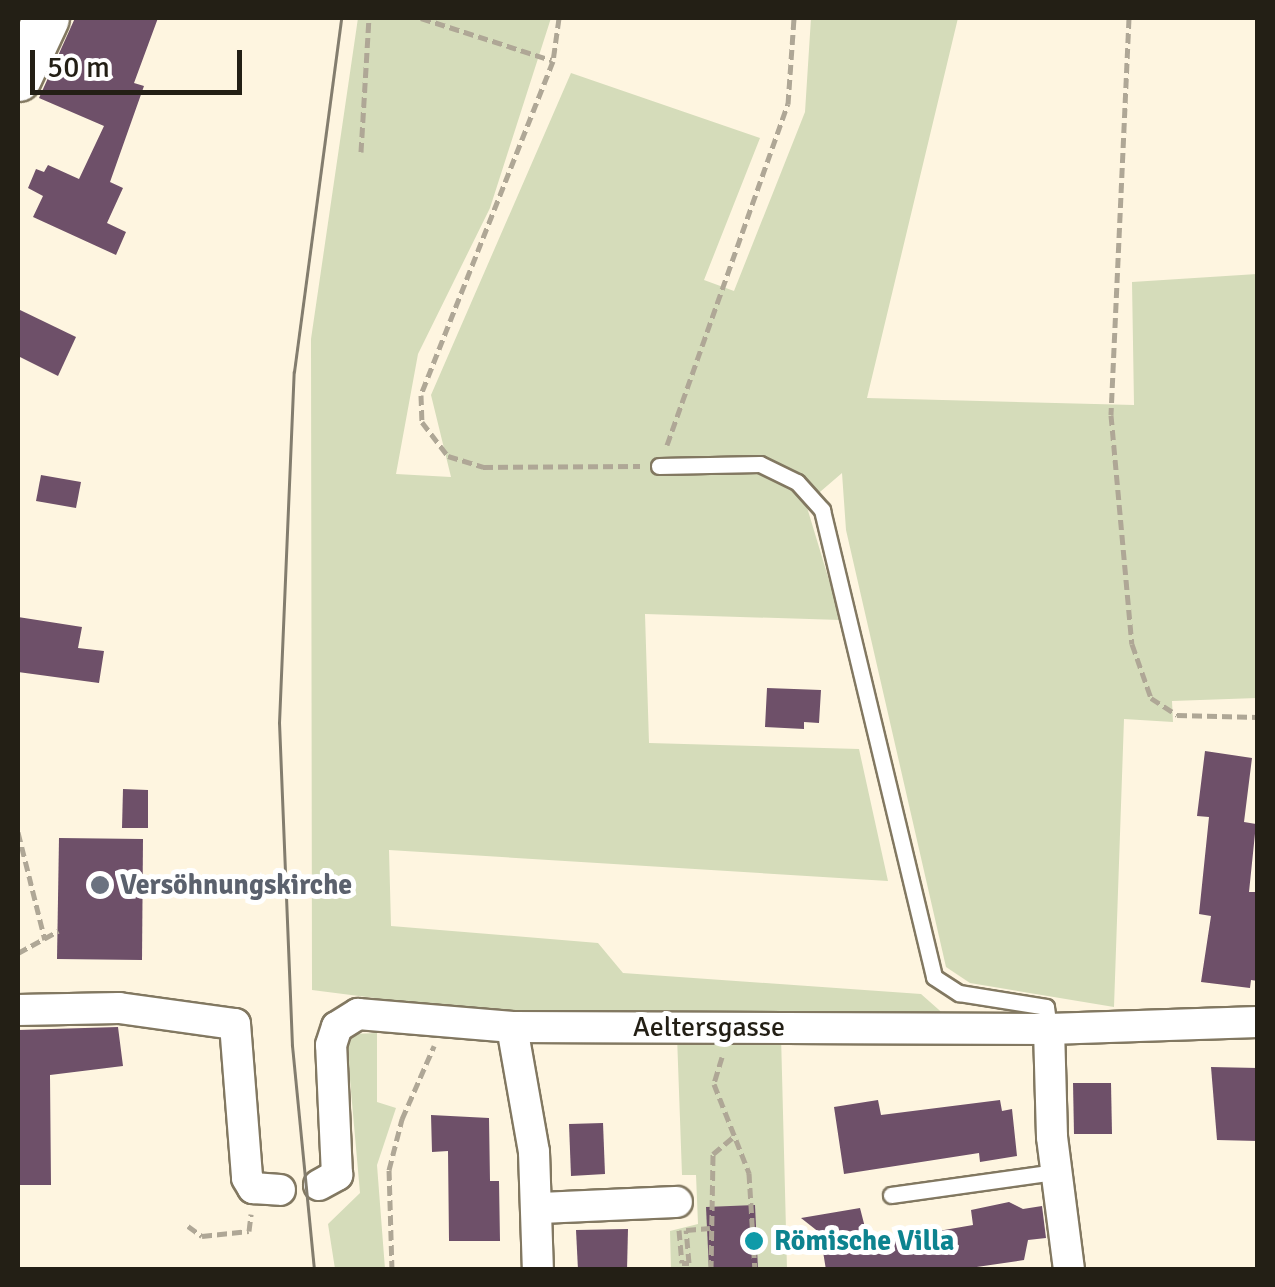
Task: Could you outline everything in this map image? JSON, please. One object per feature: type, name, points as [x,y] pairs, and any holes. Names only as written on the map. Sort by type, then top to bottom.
[{"type":"street","points":[[18,78],[46,18]]},
{"type":"street","points":[[18,1010],[119,1008],[235,1024],[248,1178],[253,1188],[280,1190]]},
{"type":"street","name":"Aeltersgasse","points":[[320,1185],[337,1175],[327,1064],[337,1026],[358,1014],[512,1026],[1049,1028],[1258,1022]]},
{"type":"street","points":[[512,1026],[539,1208],[538,1270]]},
{"type":"street","points":[[1049,1028],[1054,1172],[1069,1270]]},
{"type":"street","points":[[539,1208],[678,1215]]},
{"type":"lane","points":[[659,466],[760,464],[797,482],[822,510],[934,977],[959,993],[1046,1006],[1049,1028]]},
{"type":"lane","points":[[891,1196],[1054,1172]]},
{"type":"path","points":[[361,152],[368,18]]},
{"type":"path","points":[[421,18],[553,61]]},
{"type":"path","points":[[559,18],[553,61],[421,395],[422,422],[448,456],[483,467],[659,466],[788,104],[794,18]]},
{"type":"path","points":[[1130,18],[1111,415],[1132,644],[1152,698],[1177,716],[1258,717]]},
{"type":"path","points":[[18,832],[45,940]]},
{"type":"path","points":[[18,953],[58,930]]},
{"type":"path","points":[[392,1270],[390,1170],[402,1119],[443,1021]]},
{"type":"path","points":[[721,1058],[714,1084],[749,1173],[755,1270]]},
{"type":"path","points":[[711,1270],[713,1154],[733,1136]]},
{"type":"path","points":[[678,1215],[682,1264],[689,1263],[686,1230],[710,1228]]},
{"type":"path","points":[[188,1226],[202,1236],[244,1232]]},
{"type":"green space","points":[[358,18],[551,18],[490,208],[418,354],[396,474],[451,477],[431,395],[571,73],[760,138],[704,280],[734,291],[805,112],[811,18],[958,18],[867,398],[1134,405],[1132,282],[1257,274],[1257,698],[1172,701],[1173,722],[1124,719],[1114,1007],[970,983],[946,967],[846,530],[842,473],[806,504],[841,620],[645,614],[649,743],[859,749],[888,881],[389,850],[391,926],[598,943],[623,973],[921,994],[947,1017],[484,1012],[312,990],[311,339]]},
{"type":"green space","points":[[377,1033],[377,1102],[396,1108],[377,1165],[385,1269],[335,1269],[328,1224],[360,1193],[347,1046],[352,1034]]},
{"type":"green space","points":[[781,1035],[787,1269],[671,1269],[670,1231],[698,1224],[696,1175],[682,1175],[677,1036]]},
{"type":"building","points":[[75,18],[158,18],[134,83],[144,86],[110,182],[123,188],[107,223],[126,232],[116,255],[33,217],[43,196],[28,188],[36,169],[44,172],[48,165],[79,179],[104,126],[39,98]]},
{"type":"building","points":[[18,309],[76,337],[58,376],[18,356]]},
{"type":"building","points":[[41,475],[81,482],[76,508],[36,501]]},
{"type":"building","points":[[18,617],[82,627],[78,648],[104,651],[99,683],[18,672]]},
{"type":"building","points":[[767,688],[821,690],[819,723],[804,722],[804,729],[765,727]]},
{"type":"building","points":[[1205,751],[1252,758],[1244,822],[1256,824],[1249,892],[1258,892],[1258,981],[1251,980],[1250,988],[1201,982],[1211,916],[1199,914],[1209,817],[1197,816]]},
{"type":"building","points":[[123,789],[148,790],[148,828],[122,828]]},
{"type":"building","name":"Versöhnungskirche","points":[[59,838],[143,839],[142,960],[57,959]]},
{"type":"building","points":[[118,1027],[123,1066],[50,1075],[51,1185],[18,1185],[18,1030]]},
{"type":"building","points":[[1211,1067],[1258,1068],[1258,1141],[1217,1140]]},
{"type":"building","points":[[1073,1083],[1111,1083],[1112,1134],[1074,1134]]},
{"type":"building","points":[[878,1100],[881,1115],[1000,1100],[1002,1111],[1012,1109],[1017,1156],[980,1162],[979,1153],[844,1174],[834,1107]]},
{"type":"building","points":[[431,1115],[489,1118],[490,1181],[499,1181],[500,1241],[449,1241],[448,1151],[432,1152]]},
{"type":"building","points":[[603,1123],[605,1174],[571,1176],[569,1124]]},
{"type":"building","points":[[1009,1202],[1023,1209],[1042,1206],[1046,1238],[1028,1240],[1024,1260],[956,1270],[826,1270],[820,1233],[801,1218],[860,1208],[869,1243],[973,1225],[971,1210]]},
{"type":"building","points":[[755,1205],[758,1270],[709,1270],[706,1207]]},
{"type":"building","points":[[628,1229],[627,1270],[578,1270],[576,1230]]},
{"type":"tram line","points":[[314,1270],[292,1046],[279,723],[294,372],[341,18]]},
{"type":"place","name":"Versöhnungskirche","points":[[100,885]]},
{"type":"place","name":"Römische Villa","points":[[754,1241]]}]
